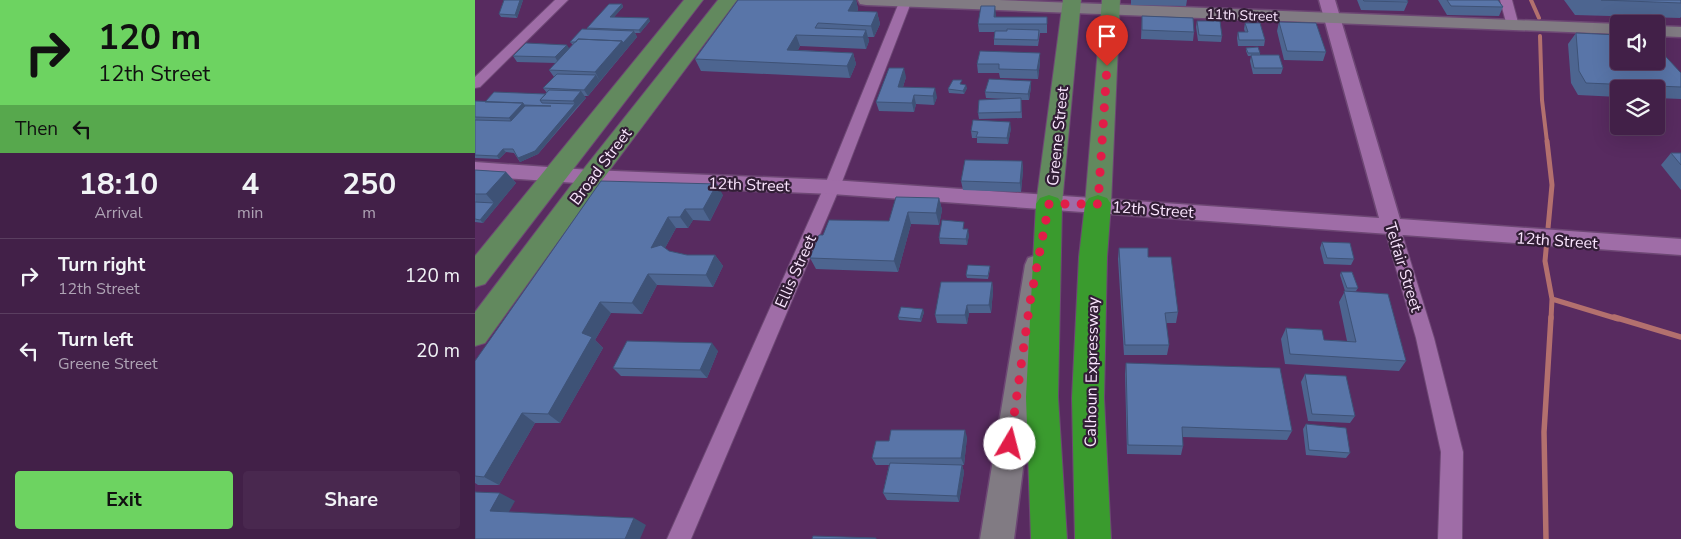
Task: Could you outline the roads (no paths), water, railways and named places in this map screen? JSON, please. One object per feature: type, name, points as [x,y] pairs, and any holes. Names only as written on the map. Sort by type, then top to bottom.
[{"type":"highway","points":[[1049,204],[1042,397],[1049,539]]},
{"type":"highway","name":"Calhoun Expressway","points":[[1093,539],[1088,398],[1093,257],[1098,204]]},
{"type":"main road","name":"Broad Street","points":[[475,276],[694,0]]},
{"type":"main road","name":"Broad Street","points":[[475,334],[591,177],[728,0]]},
{"type":"main road","name":"11th Street","points":[[866,0],[1111,5],[1333,18],[1610,29]]},
{"type":"main road","name":"Greene Street","points":[[997,539],[1030,302],[1049,204],[1071,4]]},
{"type":"main road","points":[[1098,204],[1111,5]]},
{"type":"main road","points":[[1665,31],[1681,32]]},
{"type":"street","points":[[475,84],[562,0]]},
{"type":"street","name":"Telfair Street","points":[[1327,0],[1391,227],[1425,338],[1452,452],[1449,539]]},
{"type":"street","points":[[1506,0],[1513,26]]},
{"type":"street","name":"Ellis Street","points":[[679,539],[832,187],[905,1]]},
{"type":"street","name":"12th Street","points":[[475,169],[591,177],[832,187],[1049,204],[1098,204],[1681,248]]},
{"type":"waterway","points":[[1531,0],[1539,18]]},
{"type":"waterway","points":[[1540,36],[1542,100],[1547,142]]},
{"type":"waterway","points":[[1547,141],[1552,185],[1545,261],[1552,299]]},
{"type":"waterway","points":[[1551,319],[1552,299]]},
{"type":"waterway","points":[[1552,299],[1618,319]]},
{"type":"waterway","points":[[1546,539],[1544,432],[1551,317]]},
{"type":"waterway","points":[[1614,317],[1681,337]]}]
